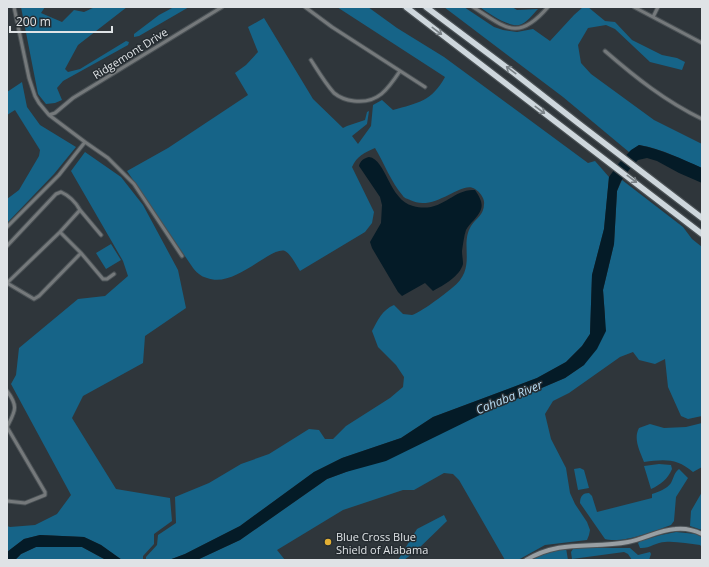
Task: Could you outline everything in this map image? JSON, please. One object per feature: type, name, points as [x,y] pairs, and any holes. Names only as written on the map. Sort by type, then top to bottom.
[{"type":"highway","points":[[406,7],[702,234]]},
{"type":"highway","points":[[426,7],[702,218]]},
{"type":"street","points":[[14,7],[31,86],[39,103],[49,115],[108,158],[134,184],[182,256]]},
{"type":"street","name":"Ridgemont Drive","points":[[49,115],[55,113],[73,98],[222,7]]},
{"type":"street","points":[[305,7],[332,27],[425,87]]},
{"type":"street","points":[[474,7],[499,23],[512,28],[526,26],[534,22],[548,7]]},
{"type":"street","points":[[634,7],[702,43]]},
{"type":"street","points":[[653,17],[658,7]]},
{"type":"street","points":[[605,50],[645,84],[680,108],[702,119]]},
{"type":"street","points":[[311,60],[324,82],[336,94],[345,100],[359,102],[373,100],[383,94],[400,71]]},
{"type":"street","points":[[7,227],[60,175],[85,142]]},
{"type":"street","points":[[7,246],[56,194],[61,192],[66,194],[76,203],[101,235]]},
{"type":"street","points":[[80,210],[60,232],[7,283],[34,299],[39,296],[81,253]]},
{"type":"street","points":[[60,232],[103,278],[107,278],[114,274]]},
{"type":"street","points":[[7,391],[16,409],[7,427],[45,492],[45,495],[31,502],[25,503],[7,501]]},
{"type":"street","points":[[526,560],[540,552],[559,547],[628,542],[675,529],[692,530],[702,534]]},
{"type":"shaded area","points":[[21,7],[45,7],[41,13],[62,22],[74,10],[84,12],[95,7],[127,7],[78,45],[65,69],[68,72],[80,69],[126,41],[129,42],[128,45],[63,81],[57,88],[62,100],[55,103],[46,104],[38,94]]},
{"type":"shaded area","points":[[174,7],[189,7],[139,36],[134,37],[134,34],[159,15]]},
{"type":"shaded area","points":[[337,7],[368,7],[397,28],[444,57],[588,163],[595,161],[609,177],[604,229],[592,275],[590,334],[582,346],[566,362],[537,378],[433,417],[401,438],[342,458],[314,472],[240,526],[185,554],[169,560],[146,560],[146,557],[157,545],[158,535],[176,523],[175,497],[209,483],[241,464],[269,454],[309,429],[319,430],[325,439],[333,439],[346,426],[390,398],[403,387],[404,377],[396,365],[378,347],[372,331],[376,323],[386,310],[394,305],[403,314],[412,315],[421,311],[452,288],[460,280],[464,273],[467,257],[468,234],[471,226],[483,211],[484,200],[482,196],[477,190],[470,187],[463,188],[438,200],[429,202],[419,203],[410,200],[404,197],[395,185],[375,148],[361,155],[352,167],[374,212],[372,223],[365,232],[300,271],[287,252],[278,251],[240,273],[229,278],[218,280],[207,278],[195,270],[127,171],[168,148],[248,95],[235,73],[246,65],[258,52],[248,27],[264,18],[313,99],[343,128],[365,120],[367,112],[369,111],[367,124],[352,136],[358,144],[371,126],[373,105],[382,100],[393,110],[417,103],[424,100],[440,85],[445,77]]},
{"type":"shaded area","points":[[444,7],[464,7],[494,27],[503,30],[517,32],[533,29],[550,41],[574,15],[583,7],[588,7],[605,21],[615,22],[632,40],[662,55],[677,58],[685,62],[682,70],[650,62],[615,29],[606,25],[588,28],[578,45],[581,63],[591,74],[654,120],[702,144],[702,168],[665,152],[649,147],[639,145],[629,152],[563,97]]},
{"type":"shaded area","points":[[480,7],[512,7],[517,10],[538,9],[524,23],[514,25],[498,19]]},
{"type":"shaded area","points":[[22,82],[27,107],[40,125],[76,147],[54,174],[7,223],[7,199],[19,190],[39,156],[40,150],[15,110],[7,115],[7,92]]},
{"type":"shaded area","points":[[85,152],[121,177],[143,205],[178,270],[186,308],[145,336],[143,363],[83,396],[72,418],[116,489],[170,498],[172,521],[154,534],[154,544],[143,556],[143,560],[122,560],[101,545],[84,537],[40,535],[24,539],[7,552],[7,526],[35,525],[57,514],[71,495],[11,384],[16,375],[19,348],[78,299],[105,296],[128,276],[123,261],[71,171]]},
{"type":"shaded area","points":[[622,180],[683,227],[692,239],[702,247],[702,416],[688,419],[681,416],[668,387],[665,359],[655,364],[639,360],[633,352],[620,357],[569,393],[553,401],[545,414],[551,439],[566,468],[570,493],[590,530],[587,540],[545,545],[518,560],[505,560],[459,480],[453,474],[444,473],[414,490],[403,490],[343,510],[277,550],[285,560],[197,560],[240,540],[327,479],[565,378],[584,365],[605,316],[603,290],[614,244],[617,191]]},
{"type":"shaded area","points":[[111,244],[121,260],[106,269],[96,253]]},
{"type":"shaded area","points":[[702,423],[702,467],[693,472],[687,467],[676,462],[658,460],[644,462],[637,441],[637,432],[639,428],[650,424],[664,428],[686,427]]},
{"type":"shaded area","points":[[659,464],[671,465],[672,469],[668,476],[658,486],[651,489],[644,466]]},
{"type":"shaded area","points":[[580,468],[584,470],[589,488],[578,490],[574,469]]},
{"type":"shaded area","points":[[679,469],[688,478],[676,497],[674,521],[671,525],[638,536],[620,540],[605,539],[580,503],[582,495],[589,493],[592,496],[597,512],[652,498],[652,494],[662,490],[671,483]]},
{"type":"shaded area","points":[[702,492],[702,530],[690,526],[691,511]]},
{"type":"shaded area","points":[[444,515],[447,521],[416,551],[404,560],[398,560],[417,529]]},
{"type":"shaded area","points":[[676,532],[696,534],[702,537],[702,547],[700,545],[678,542],[662,542],[640,548],[638,543],[640,541]]},
{"type":"shaded area","points":[[36,547],[82,547],[106,560],[15,560],[21,554]]},
{"type":"shaded area","points":[[566,548],[568,560],[529,560],[547,551]]},
{"type":"shaded area","points":[[630,548],[638,555],[650,552],[651,554],[649,560],[632,560],[628,554],[624,552],[572,559],[571,552],[573,549]]},
{"type":"water","name":"Cahaba River","points":[[639,145],[663,152],[702,168],[702,183],[657,161],[647,158],[638,160],[621,181],[617,191],[614,244],[603,290],[606,331],[597,349],[584,365],[565,378],[490,410],[386,461],[327,479],[240,540],[197,560],[169,560],[185,554],[240,526],[314,472],[342,458],[401,438],[433,417],[537,378],[566,362],[582,346],[590,334],[592,275],[604,229],[609,177],[631,150]]},
{"type":"water","points":[[369,157],[375,159],[380,165],[398,196],[413,206],[423,208],[432,207],[467,190],[475,190],[480,198],[482,205],[480,212],[465,232],[462,251],[463,264],[459,272],[451,280],[433,291],[425,283],[402,296],[398,292],[372,248],[370,242],[381,223],[382,205],[380,197],[359,166],[362,160]]},
{"type":"water","points":[[40,535],[84,537],[101,545],[122,560],[106,560],[82,547],[36,547],[21,554],[15,560],[7,560],[7,552],[24,539]]},
{"type":"place","name":"Blue Cross Blue Shield of Alabama","points":[[328,542]]}]
